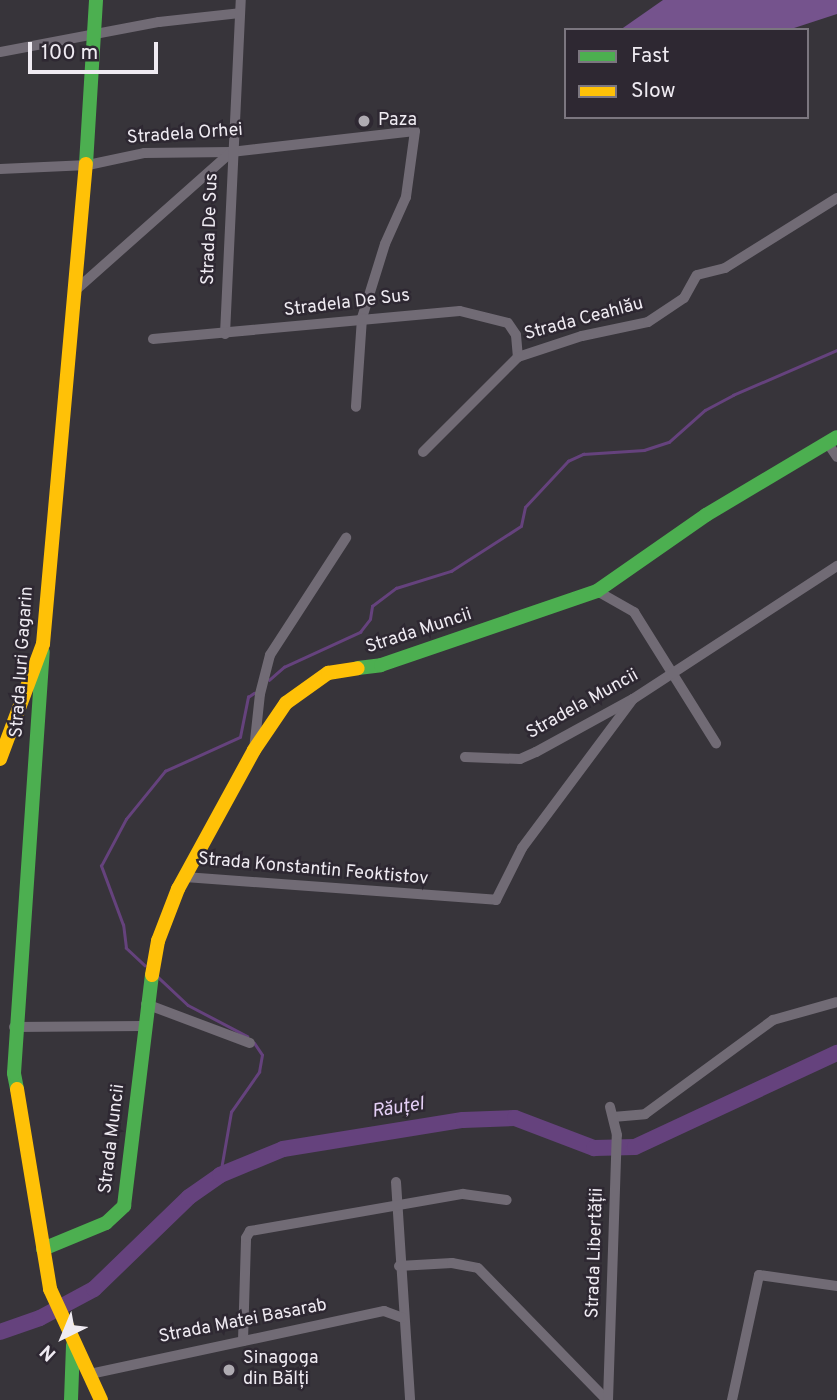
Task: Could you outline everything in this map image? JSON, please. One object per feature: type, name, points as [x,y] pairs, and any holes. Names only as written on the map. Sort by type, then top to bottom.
[{"type":"street","name":"Strada Iuri Gagarin","points":[[96,0],[88,165],[43,644],[14,1027],[18,1108],[50,1289],[101,1400]]},
{"type":"street","name":"Strada De Sus","points":[[225,334],[231,152],[241,0]]},
{"type":"street","points":[[0,52],[94,34],[240,13]]},
{"type":"street","name":"Stradela Orhei","points":[[0,169],[88,165],[144,153],[231,152],[415,131],[406,197],[385,244],[362,318]]},
{"type":"street","points":[[78,288],[231,152]]},
{"type":"street","name":"Strada Ceahlău","points":[[424,452],[518,357],[582,336],[648,322],[684,298],[697,275],[725,268],[837,198]]},
{"type":"street","name":"Stradela De Sus","points":[[153,339],[439,311],[479,313],[501,319],[514,329],[518,357]]},
{"type":"street","points":[[356,407],[362,318]]},
{"type":"street","points":[[832,440],[837,457]]},
{"type":"street","name":"Strada Muncii","points":[[43,1250],[106,1223],[124,1206],[143,1026],[158,941],[186,877],[254,750],[286,703],[328,673],[391,662],[597,591],[706,515],[832,440]]},
{"type":"street","points":[[254,750],[260,694],[270,655],[346,538]]},
{"type":"street","name":"Stradela Muncii","points":[[465,757],[526,757],[632,699],[673,671],[745,629],[837,566]]},
{"type":"street","points":[[597,591],[634,612],[716,743]]},
{"type":"street","points":[[1,756],[43,644]]},
{"type":"street","name":"Strada Konstantin Feoktistov","points":[[186,877],[335,886],[489,902],[499,898],[522,848],[632,699]]},
{"type":"street","name":"Strada Libertății","points":[[607,1400],[617,1135],[612,1112],[645,1114],[773,1020],[837,1002]]},
{"type":"street","points":[[146,1004],[250,1043]]},
{"type":"street","points":[[14,1027],[143,1026]]},
{"type":"street","points":[[396,1182],[399,1266],[410,1400]]},
{"type":"street","points":[[243,1341],[246,1238],[250,1231],[396,1204],[475,1194],[507,1200]]},
{"type":"street","points":[[399,1266],[452,1263],[478,1268],[607,1400]]},
{"type":"street","points":[[732,1400],[759,1275],[837,1286]]},
{"type":"street","points":[[401,1293],[384,1311],[403,1318]]},
{"type":"street","name":"Strada Matei Basarab","points":[[90,1374],[384,1311]]},
{"type":"street","points":[[71,1400],[73,1340]]},
{"type":"shaded area","points":[[663,0],[837,0],[837,14],[794,28],[623,28]]},
{"type":"waterway","points":[[269,680],[284,667],[360,632],[370,619],[372,606],[396,588],[451,571],[521,526],[525,507],[568,461],[583,454],[644,450],[669,442],[705,410],[837,350]]},
{"type":"waterway","points":[[145,966],[126,948],[123,925],[101,866],[126,819],[165,771],[240,737],[248,697],[254,693]]},
{"type":"waterway","points":[[157,976],[188,1005],[247,1036]]},
{"type":"waterway","points":[[220,1175],[231,1112],[259,1072],[262,1055],[254,1043]]},
{"type":"waterway","name":"Răuțel","points":[[0,1332],[40,1318],[94,1289],[189,1197],[220,1175],[283,1149],[463,1120],[515,1118],[594,1148],[635,1147],[837,1053]]},
{"type":"traffic: fast","points":[[86,164],[96,0]]},
{"type":"traffic: fast","points":[[358,668],[381,665],[597,591],[706,515],[837,437]]},
{"type":"traffic: fast","points":[[17,1089],[14,1073],[43,652]]},
{"type":"traffic: fast","points":[[43,1249],[106,1223],[124,1206],[152,975]]},
{"type":"traffic: fast","points":[[71,1400],[73,1345]]},
{"type":"traffic: slow","points":[[0,759],[43,644],[86,164]]},
{"type":"traffic: slow","points":[[152,975],[158,941],[178,889],[254,750],[286,703],[328,673],[358,668]]},
{"type":"traffic: slow","points":[[17,1089],[50,1289],[101,1400]]},
{"type":"place","name":"Paza","points":[[364,121]]},
{"type":"place","name":"Sinagoga din Bălți","points":[[229,1370]]}]
